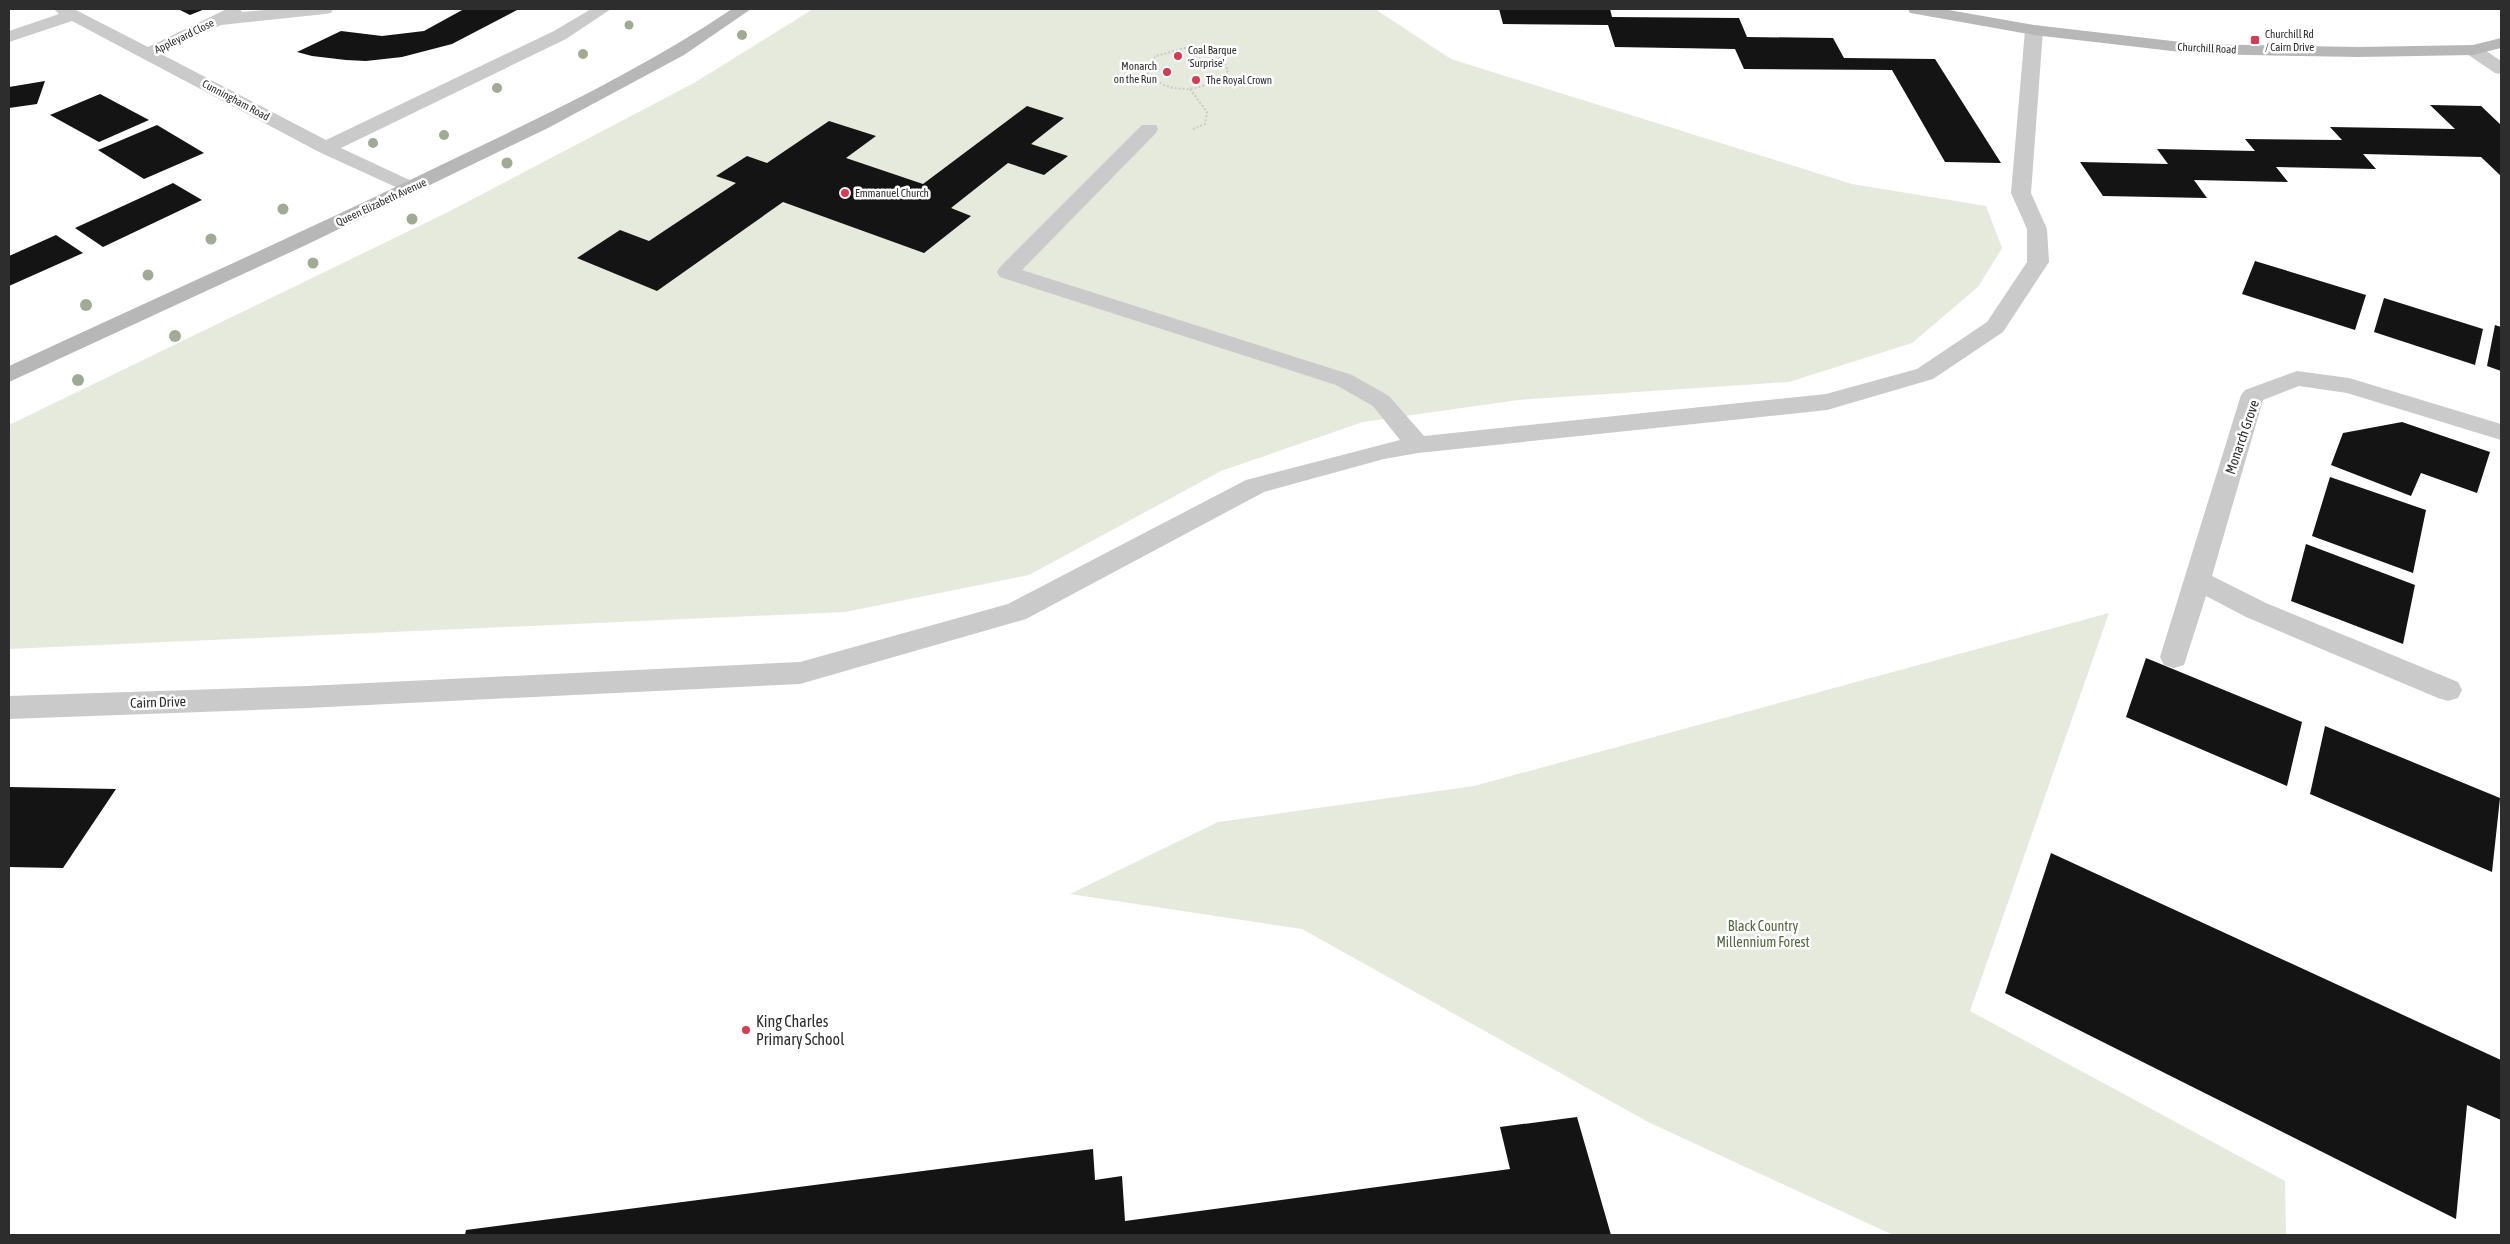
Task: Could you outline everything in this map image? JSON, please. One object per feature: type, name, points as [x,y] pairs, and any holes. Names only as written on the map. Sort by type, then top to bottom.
[{"type":"street","name":"Appleyard Close","points":[[150,53],[241,9]]},
{"type":"street","name":"Appleyard Close","points":[[218,20],[325,9]]},
{"type":"street","points":[[326,148],[560,35],[603,9]]},
{"type":"street","name":"Queen Elizabeth Avenue","points":[[9,375],[411,188],[617,87],[701,38],[742,9]]},
{"type":"street","name":"Churchill Road","points":[[1916,9],[2034,30],[2198,49],[2359,52],[2472,50],[2501,43]]},
{"type":"street","points":[[9,37],[68,12]]},
{"type":"street","name":"Cunningham Road","points":[[68,12],[150,53],[326,148],[411,188]]},
{"type":"street","name":"Cairn Drive","points":[[9,708],[307,697],[800,673],[1016,612],[1255,486],[1384,451],[1418,445],[1827,402],[1925,374],[1995,327],[2038,262],[2037,230],[2021,192],[2034,30]]},
{"type":"street","points":[[2472,50],[2501,69]]},
{"type":"street","points":[[1149,129],[1008,272],[1344,380],[1381,401],[1418,445]]},
{"type":"street","name":"Monarch Grove","points":[[2174,657],[2253,395],[2296,378],[2349,386],[2501,432]]},
{"type":"street","points":[[2197,580],[2256,610],[2448,690]]},
{"type":"path","points":[[1185,48],[1217,54],[1226,62],[1228,71],[1221,79],[1208,86],[1190,89],[1174,88],[1159,84],[1149,78],[1145,70],[1148,62],[1156,55],[1185,48]]},
{"type":"green space","points":[[813,9],[1375,9],[1451,59],[1852,184],[1986,206],[2002,248],[1978,287],[1912,343],[1789,382],[1518,400],[1363,422],[1221,471],[1029,575],[845,612],[9,649],[9,425],[448,212],[694,83]]},
{"type":"green space","name":"Black Country Millennium Forest","points":[[2109,613],[1970,1011],[2285,1181],[2286,1235],[1893,1235],[1648,1122],[1302,929],[1070,894],[1218,822],[1474,786]]},
{"type":"building","points":[[178,9],[205,9],[190,15]]},
{"type":"building","points":[[464,9],[519,9],[452,44],[402,57],[366,61],[312,56],[297,52],[341,31],[382,36],[424,31]]},
{"type":"building","points":[[1499,9],[1610,9],[1612,17],[1739,18],[1747,37],[1833,38],[1844,58],[1935,59],[2001,163],[1945,162],[1892,70],[1744,69],[1735,49],[1615,47],[1608,25],[1503,24]]},
{"type":"building","points":[[45,81],[37,104],[9,108],[9,87]]},
{"type":"building","points":[[100,94],[149,120],[99,142],[50,115]]},
{"type":"building","points":[[2430,105],[2481,106],[2501,125],[2501,176],[2481,157],[2363,154],[2376,169],[2276,167],[2288,182],[2194,180],[2207,198],[2103,196],[2080,162],[2168,164],[2157,149],[2255,151],[2245,139],[2342,140],[2330,127],[2455,129]]},
{"type":"building","name":"Emmanuel Church","points":[[1027,106],[1064,118],[1031,144],[1068,156],[1044,175],[1008,163],[951,208],[971,216],[924,253],[783,202],[657,291],[577,258],[620,230],[649,241],[736,183],[716,176],[747,156],[767,163],[829,121],[876,136],[846,158],[923,184]]},
{"type":"building","points":[[157,125],[204,153],[144,179],[98,150]]},
{"type":"building","points":[[173,183],[202,200],[103,247],[75,228]]},
{"type":"building","points":[[56,235],[83,253],[9,286],[9,256]]},
{"type":"building","points":[[2255,261],[2366,295],[2355,330],[2242,294]]},
{"type":"building","points":[[2384,298],[2483,329],[2475,365],[2374,332]]},
{"type":"building","points":[[2495,325],[2501,327],[2501,371],[2487,366]]},
{"type":"building","points":[[2402,422],[2490,452],[2477,493],[2421,473],[2411,496],[2331,465],[2343,433]]},
{"type":"building","points":[[2330,477],[2426,510],[2413,573],[2312,536]]},
{"type":"building","points":[[2306,544],[2415,585],[2403,644],[2291,601]]},
{"type":"building","points":[[2146,658],[2302,722],[2287,786],[2126,717]]},
{"type":"building","points":[[2325,726],[2500,798],[2492,872],[2310,794]]},
{"type":"building","points":[[9,787],[116,789],[63,868],[9,867]]},
{"type":"building","points":[[2051,853],[2501,1060],[2501,1120],[2467,1105],[2456,1219],[2005,993]]},
{"type":"building","points":[[1577,1117],[1611,1235],[465,1235],[466,1230],[1093,1149],[1095,1180],[1122,1176],[1125,1221],[1510,1169],[1500,1127]]},
{"type":"place","name":"Churchill Rd / Cairn Drive","points":[[2255,40]]},
{"type":"place","name":"Coal Barque 'Surprise'","points":[[1178,56]]},
{"type":"place","name":"Monarch on the Run","points":[[1167,72]]},
{"type":"place","name":"The Royal Crown","points":[[1196,80]]},
{"type":"place","name":"Emmanuel Church","points":[[845,193]]},
{"type":"place","name":"King Charles Primary School","points":[[746,1030]]}]
